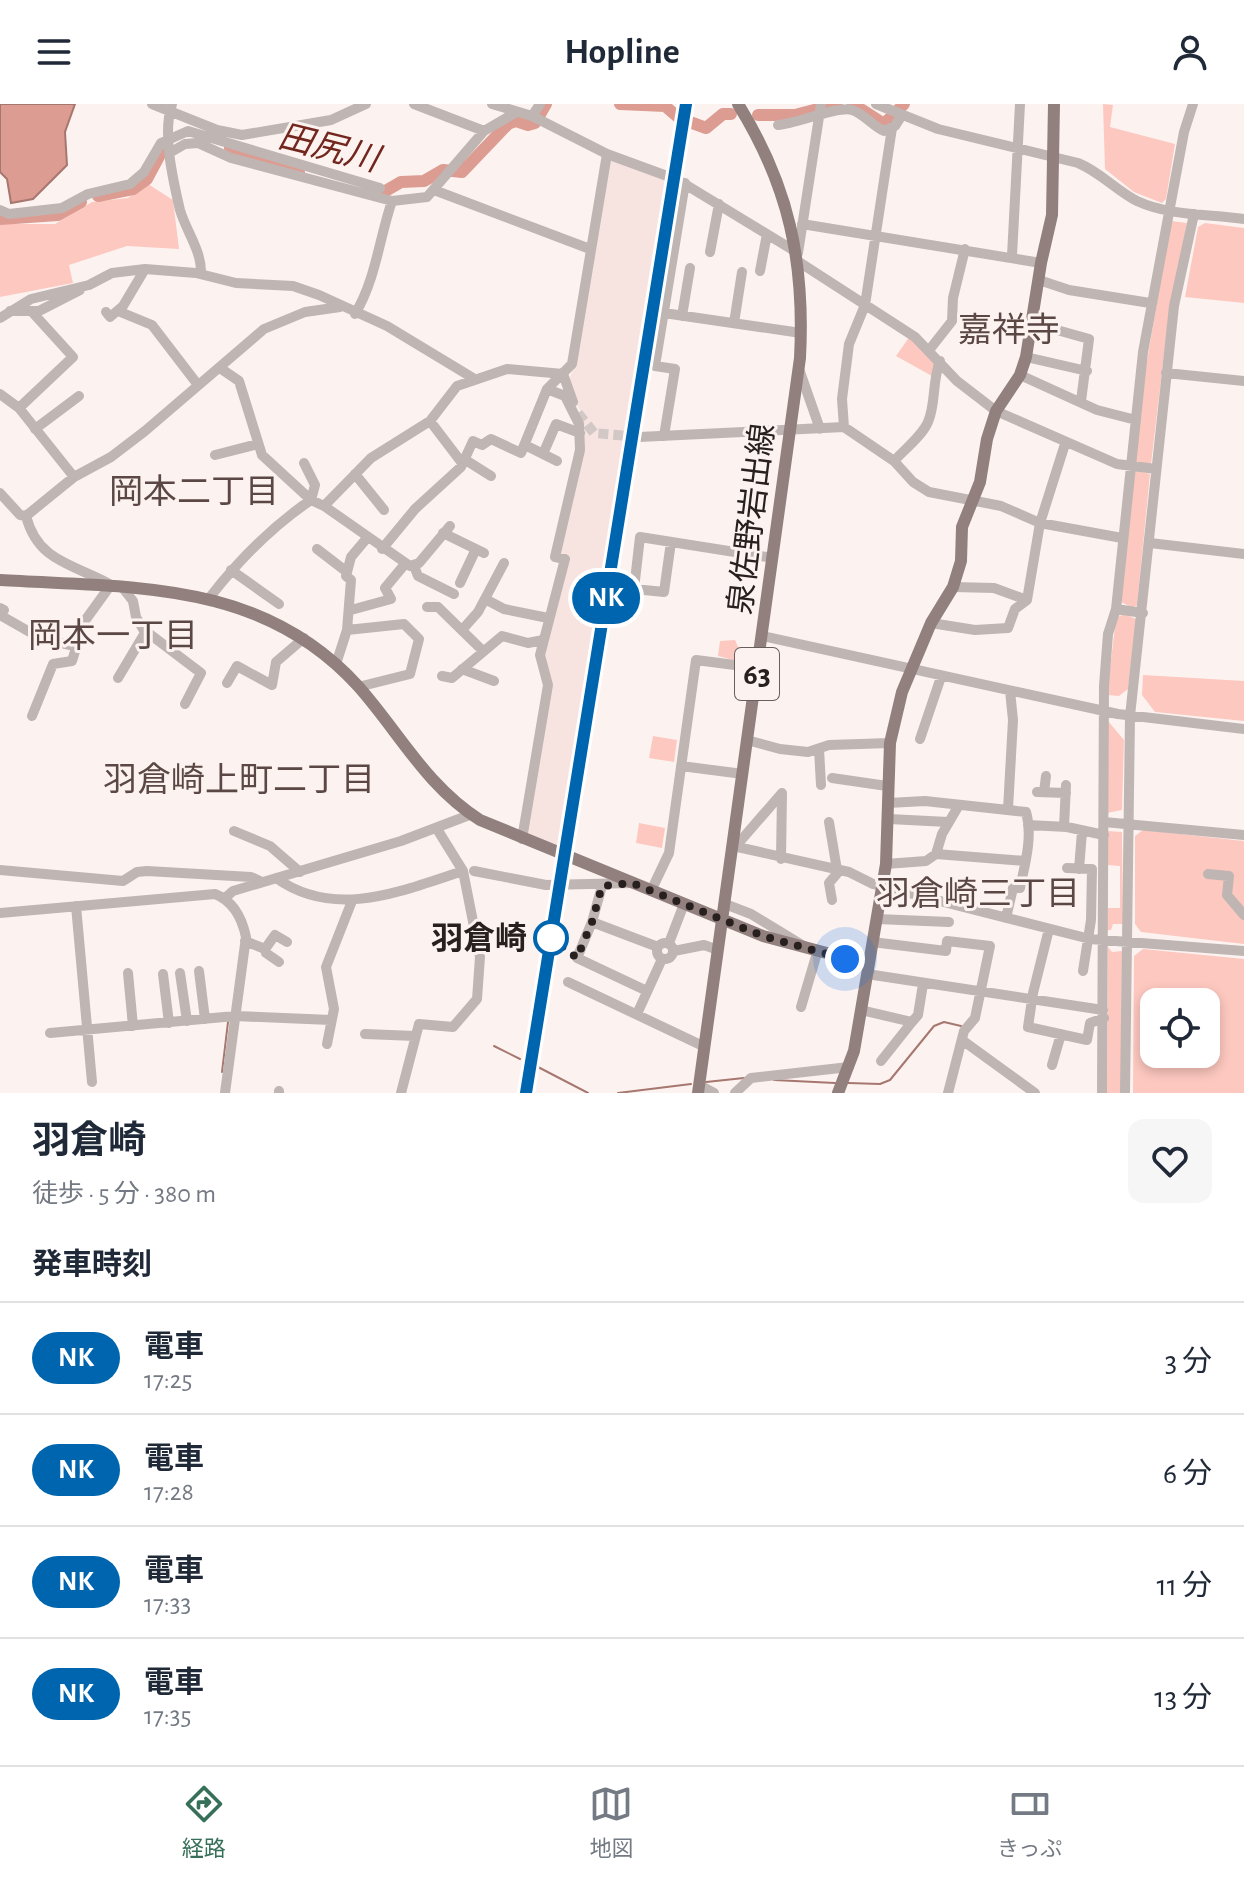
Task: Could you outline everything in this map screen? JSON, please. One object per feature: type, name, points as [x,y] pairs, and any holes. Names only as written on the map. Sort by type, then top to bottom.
[{"type":"main road","name":"泉佐野岩出線","points":[[699,1089],[735,846],[801,333],[798,258],[781,186],[738,104]]},
{"type":"main road","points":[[838,1093],[849,1067],[883,885],[889,819],[887,786],[890,743],[911,669],[931,623],[953,587],[961,561],[962,527],[973,502],[996,411],[1020,375],[1026,357],[1052,215],[1054,104]]},
{"type":"main road","points":[[0,580],[210,597],[257,613],[304,638],[336,664],[358,687],[428,778],[472,814],[522,839],[723,920],[867,969]]},
{"type":"street","points":[[152,104],[171,108],[225,133],[242,135],[331,120],[366,104]]},
{"type":"street","points":[[414,104],[484,131]]},
{"type":"street","points":[[492,104],[536,119],[607,154],[685,183],[767,234],[930,349],[957,381],[996,411],[1065,444],[1128,467],[1156,469]]},
{"type":"street","points":[[536,119],[540,104]]},
{"type":"street","points":[[798,258],[821,104]]},
{"type":"street","points":[[876,104],[898,110],[938,129],[1092,169],[1138,201],[1169,211],[1244,219]]},
{"type":"street","points":[[1012,256],[1020,104]]},
{"type":"street","points":[[1102,1093],[1104,711],[1108,634],[1116,609],[1128,467],[1150,303],[1193,104]]},
{"type":"street","points":[[171,108],[169,136],[180,209],[193,235],[201,274]]},
{"type":"street","points":[[778,125],[850,109],[879,129],[892,128]]},
{"type":"street","points":[[844,427],[842,399],[849,344],[865,305],[892,128],[898,110]]},
{"type":"street","points":[[171,152],[185,144],[198,143],[231,158],[392,201],[416,200],[434,190],[484,131],[515,113]]},
{"type":"street","points":[[0,210],[9,214],[62,208],[88,194],[130,184],[169,136],[188,131],[380,188]]},
{"type":"street","points":[[382,549],[415,509],[463,461],[473,441],[482,445],[491,439],[521,453],[547,389],[572,364],[607,154]]},
{"type":"street","points":[[664,436],[675,369],[655,366],[685,183]]},
{"type":"street","points":[[434,190],[590,249]]},
{"type":"street","points":[[355,314],[370,289],[376,251],[392,201]]},
{"type":"street","points":[[710,252],[719,204]]},
{"type":"street","points":[[1125,1093],[1130,716],[1174,306],[1194,214]]},
{"type":"street","points":[[802,224],[1041,263]]},
{"type":"street","points":[[760,271],[767,234]]},
{"type":"street","points":[[930,349],[952,321],[953,298],[965,249]]},
{"type":"street","points":[[682,316],[690,268]]},
{"type":"street","points":[[106,312],[110,317],[118,311],[145,269]]},
{"type":"street","points":[[10,311],[33,313],[58,304],[112,273],[145,269],[201,274],[236,283],[293,286],[387,326],[473,378]]},
{"type":"street","points":[[734,323],[742,272]]},
{"type":"street","points":[[1039,280],[1069,290],[1150,303]]},
{"type":"street","points":[[0,318],[31,299],[89,285]]},
{"type":"street","points":[[0,493],[20,515],[26,516],[44,505],[74,477],[111,457],[220,368],[249,339],[283,319],[340,307]]},
{"type":"street","points":[[118,311],[152,325],[198,385]]},
{"type":"street","points":[[19,408],[73,357],[33,313]]},
{"type":"street","points":[[664,313],[801,333]]},
{"type":"street","points":[[1057,330],[1089,339],[1081,401]]},
{"type":"street","points":[[1026,357],[1087,371]]},
{"type":"street","points":[[894,461],[929,421],[935,395],[934,377],[940,361]]},
{"type":"street","points":[[798,367],[820,429]]},
{"type":"street","points":[[220,368],[239,381],[258,444],[272,467],[311,500],[410,565],[418,576],[454,594]]},
{"type":"street","points":[[324,506],[371,458],[430,421],[450,393],[473,378],[507,369],[563,374]]},
{"type":"street","points":[[1166,373],[1244,381]]},
{"type":"street","points":[[563,374],[578,412]]},
{"type":"street","points":[[1020,375],[1136,420]]},
{"type":"street","points":[[522,839],[548,685],[540,655],[565,559],[555,557],[580,450],[580,433],[565,396],[547,389]]},
{"type":"street","points":[[0,394],[19,408],[74,477]]},
{"type":"street","points":[[35,429],[79,396]]},
{"type":"street","points":[[430,421],[463,461],[491,476]]},
{"type":"street","points":[[543,454],[556,424],[580,433]]},
{"type":"street","points":[[639,437],[788,433],[844,427],[894,461],[913,482],[929,492],[1006,507],[1040,523],[1122,538]]},
{"type":"street","points":[[215,455],[258,444]]},
{"type":"street","points":[[931,623],[1004,631],[1015,609],[1027,600],[1040,523],[1065,444]]},
{"type":"street","points":[[525,445],[557,461]]},
{"type":"street","points":[[210,597],[231,570],[311,500],[316,490],[304,463]]},
{"type":"street","points":[[355,474],[384,510]]},
{"type":"street","points":[[26,516],[31,536],[40,549],[115,587],[133,601],[138,623],[201,673],[185,704]]},
{"type":"street","points":[[351,610],[391,599],[385,588],[446,530],[480,551],[460,583]]},
{"type":"street","points":[[671,542],[664,592],[634,589],[640,537],[773,558]]},
{"type":"street","points":[[336,664],[351,610],[351,580],[346,576],[351,557],[367,538]]},
{"type":"street","points":[[1150,543],[1244,554]]},
{"type":"street","points":[[317,549],[347,572]]},
{"type":"street","points":[[462,630],[485,599],[504,563]]},
{"type":"street","points":[[231,570],[279,604]]},
{"type":"street","points":[[32,716],[53,664],[72,661],[84,622],[115,587]]},
{"type":"street","points":[[953,587],[994,588],[1027,600]]},
{"type":"street","points":[[485,599],[504,609],[548,618]]},
{"type":"street","points":[[427,607],[438,607],[482,650]]},
{"type":"street","points":[[0,608],[4,610],[0,615],[36,636],[75,646]]},
{"type":"street","points":[[1116,609],[1143,613]]},
{"type":"street","points":[[347,630],[404,624],[419,639],[410,674],[358,687]]},
{"type":"street","points":[[118,678],[146,631]]},
{"type":"street","points":[[442,676],[452,678],[502,636],[528,643],[543,640]]},
{"type":"street","points":[[762,636],[1104,711],[1244,729]]},
{"type":"street","points":[[227,683],[237,666],[272,685],[276,662],[304,638]]},
{"type":"street","points":[[651,891],[669,853],[696,660],[758,668]]},
{"type":"street","points":[[462,669],[494,681]]},
{"type":"street","points":[[920,739],[941,677]]},
{"type":"street","points":[[1008,809],[1012,757],[1010,691]]},
{"type":"street","points":[[747,740],[795,751],[829,745],[890,743]]},
{"type":"street","points":[[819,749],[821,785]]},
{"type":"street","points":[[681,766],[743,774]]},
{"type":"street","points":[[1046,776],[1041,792],[1066,789],[1064,827]]},
{"type":"street","points":[[832,778],[887,786]]},
{"type":"street","points":[[781,859],[782,793],[735,846],[781,859],[839,870],[883,885],[1089,938],[1244,951]]},
{"type":"street","points":[[888,803],[925,801],[1026,812],[1028,825],[1020,888],[1013,888],[1006,918]]},
{"type":"street","points":[[886,864],[926,861],[936,854],[948,822],[959,805]]},
{"type":"street","points":[[225,898],[233,891],[437,829],[472,814]]},
{"type":"street","points":[[889,819],[948,822]]},
{"type":"street","points":[[829,822],[839,870],[829,883],[832,900]]},
{"type":"street","points":[[1104,822],[1244,835]]},
{"type":"street","points":[[1028,825],[1064,827],[1104,835]]},
{"type":"street","points":[[401,1093],[419,1024],[453,1027],[477,999],[480,957],[468,871],[437,829]]},
{"type":"street","points":[[234,831],[270,846],[300,872]]},
{"type":"street","points":[[1079,869],[1082,832]]},
{"type":"street","points":[[936,854],[1025,861]]},
{"type":"street","points":[[1067,868],[1092,869],[1089,938],[1083,971]]},
{"type":"street","points":[[0,870],[123,881],[137,872],[147,871],[251,877],[262,882]]},
{"type":"street","points":[[276,878],[312,896],[352,901],[392,896],[468,871],[546,885],[632,883]]},
{"type":"street","points":[[1208,874],[1229,876],[1227,895],[1244,915]]},
{"type":"street","points":[[602,886],[577,958],[647,991]]},
{"type":"street","points":[[0,913],[215,894],[225,898],[241,921],[245,941],[225,1093]]},
{"type":"street","points":[[327,1044],[334,1009],[326,967],[352,901]]},
{"type":"street","points":[[637,1014],[662,959],[670,958],[667,947],[684,904]]},
{"type":"street","points":[[725,904],[794,937],[814,952],[801,1007]]},
{"type":"street","points":[[76,906],[92,1082]]},
{"type":"street","points":[[877,919],[949,922]]},
{"type":"street","points":[[592,922],[667,947],[704,945],[718,950]]},
{"type":"street","points":[[1049,929],[1028,1027],[1087,1040],[1090,1023],[1103,1014]]},
{"type":"street","points":[[265,949],[275,935],[287,942]]},
{"type":"street","points":[[245,941],[265,949],[279,962]]},
{"type":"street","points":[[872,942],[946,951],[947,941],[990,946],[975,1018],[964,1031],[948,1093]]},
{"type":"street","points":[[867,969],[923,984],[1103,1014]]},
{"type":"street","points":[[199,971],[205,1019]]},
{"type":"street","points":[[128,973],[133,1026]]},
{"type":"street","points":[[180,973],[187,1021]]},
{"type":"street","points":[[163,974],[169,1023]]},
{"type":"street","points":[[568,982],[705,1047]]},
{"type":"street","points":[[881,1061],[918,1015],[923,984]]},
{"type":"street","points":[[861,1010],[912,1022]]},
{"type":"street","points":[[50,1033],[235,1016],[331,1020]]},
{"type":"street","points":[[365,1034],[415,1036]]},
{"type":"street","points":[[1052,1065],[1061,1034]]},
{"type":"street","points":[[962,1040],[1035,1093]]},
{"type":"street","points":[[735,1093],[751,1078],[849,1067]]},
{"type":"street","points":[[699,1089],[714,1093]]},
{"type":"shaded area","points":[[0,104],[75,104],[65,132],[67,165],[33,199],[11,203],[7,179],[0,172]]},
{"type":"shaded area","points":[[1103,104],[1113,105],[1110,127],[1175,144],[1166,199],[1162,203],[1134,192],[1105,169]]},
{"type":"shaded area","points":[[610,160],[672,183],[561,851],[526,837],[549,685],[542,656],[569,557],[558,554],[581,413],[568,382],[575,365]]},
{"type":"shaded area","points":[[148,184],[173,200],[179,249],[127,246],[69,265],[73,283],[0,297],[0,224],[55,224],[92,202],[128,198]]},
{"type":"shaded area","points":[[1171,221],[1187,223],[1169,312],[1151,464],[1135,464],[1144,378]]},
{"type":"shaded area","points":[[1205,223],[1244,228],[1244,303],[1185,297],[1198,227]]},
{"type":"shaded area","points":[[910,336],[938,361],[932,376],[896,356]]},
{"type":"shaded area","points":[[1135,470],[1150,474],[1137,605],[1133,608],[1121,602]]},
{"type":"shaded area","points":[[1124,614],[1136,619],[1128,689],[1119,696],[1107,695],[1116,618]]},
{"type":"shaded area","points":[[735,640],[738,647],[759,651],[757,666],[718,656],[720,641]]},
{"type":"shaded area","points":[[1143,675],[1244,681],[1244,721],[1155,712],[1142,695]]},
{"type":"shaded area","points":[[1108,721],[1124,740],[1122,810],[1107,813]]},
{"type":"shaded area","points":[[653,736],[677,740],[674,762],[649,758]]},
{"type":"shaded area","points":[[639,823],[665,828],[662,848],[636,843]]},
{"type":"shaded area","points":[[1143,830],[1244,841],[1244,944],[1141,932],[1135,924],[1135,836]]},
{"type":"shaded area","points":[[1107,831],[1122,832],[1123,924],[1113,924],[1111,930],[1107,930],[1108,908],[1120,908],[1120,866],[1107,865]]},
{"type":"shaded area","points":[[1108,947],[1112,952],[1122,951],[1121,1093],[1107,1093]]},
{"type":"shaded area","points":[[1143,949],[1244,959],[1244,1093],[1133,1093],[1134,956]]},
{"type":"waterway","name":"田尻川","points":[[367,191],[382,193],[401,182],[424,181],[443,170],[462,172],[508,124],[516,121],[528,125],[535,123],[546,104]]},
{"type":"waterway","name":"田尻川","points":[[620,104],[665,106],[679,118],[706,128],[723,114],[731,114]]},
{"type":"waterway","name":"田尻川","points":[[758,115],[795,115],[837,104]]},
{"type":"waterway","name":"田尻川","points":[[853,104],[884,124],[904,104]]},
{"type":"waterway","name":"田尻川","points":[[230,148],[299,172]]},
{"type":"waterway","name":"田尻川","points":[[98,196],[133,189],[147,179],[162,151]]},
{"type":"waterway","name":"田尻川","points":[[0,219],[58,215],[81,202]]},
{"type":"waterway","points":[[222,1072],[228,1022]]},
{"type":"waterway","points":[[848,1083],[880,1084],[890,1080],[934,1026],[944,1022],[961,1026]]},
{"type":"waterway","points":[[494,1046],[520,1059]]},
{"type":"waterway","points":[[538,1067],[588,1093]]},
{"type":"waterway","points":[[706,1082],[744,1078]]},
{"type":"waterway","points":[[774,1080],[835,1083]]},
{"type":"waterway","points":[[618,1093],[691,1084]]},
{"type":"tunnel","points":[[578,413],[594,433],[639,437]]},
{"type":"railway","points":[[526,1093],[686,104]]},
{"type":"train","name":"NK","points":[[526,1093],[686,104]]},
{"type":"place","name":"羽倉崎","points":[[551,938]]},
{"type":"district","name":"嘉祥寺","points":[[1009,329]]},
{"type":"district","name":"岡本二丁目","points":[[194,491]]},
{"type":"district","name":"岡本一丁目","points":[[113,635]]},
{"type":"district","name":"羽倉崎上町二丁目","points":[[239,779]]},
{"type":"district","name":"羽倉崎三丁目","points":[[978,893]]},
{"type":"route","points":[[551,938],[577,958],[602,886],[632,883],[763,936],[804,950],[845,959]]}]
